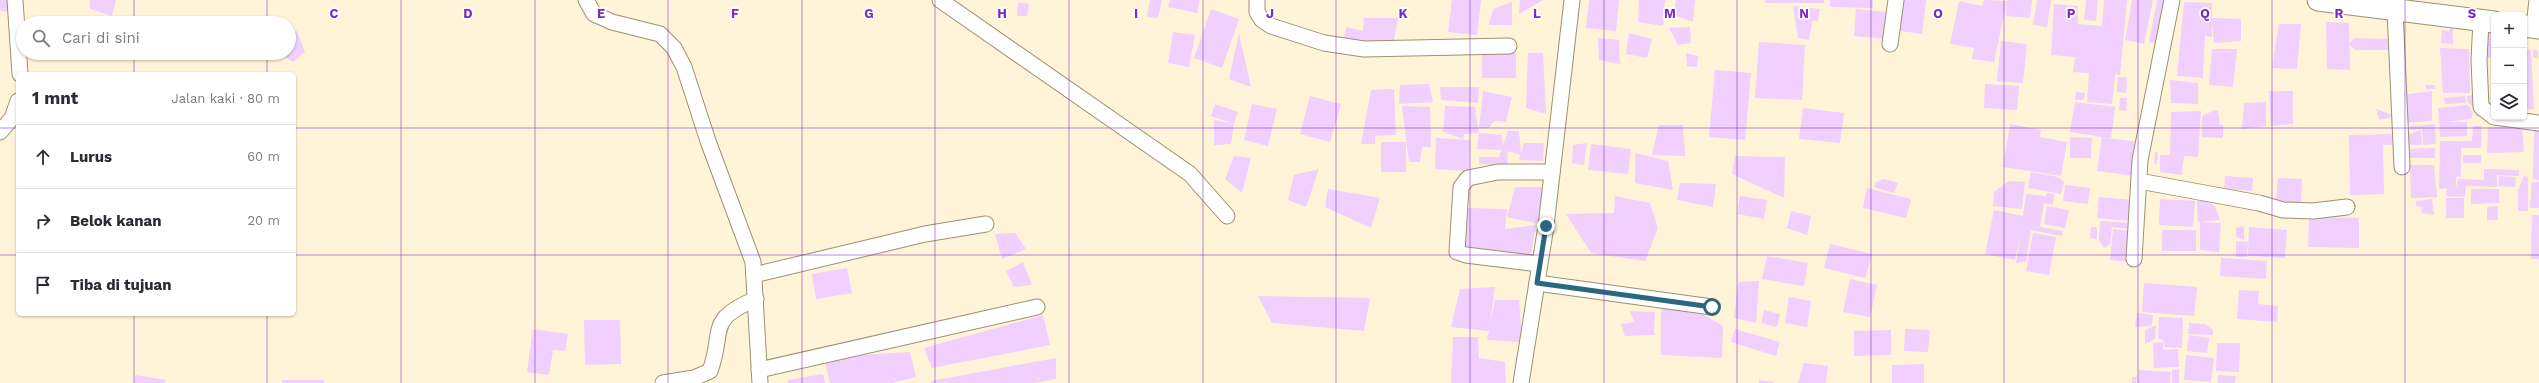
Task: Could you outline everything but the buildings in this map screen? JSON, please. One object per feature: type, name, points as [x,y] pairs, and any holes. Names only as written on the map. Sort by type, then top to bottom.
[{"type":"street","points":[[15,0],[16,16]]},
{"type":"street","points":[[586,0],[594,14],[612,22],[660,34],[674,48],[684,67],[708,141],[746,242],[754,275],[759,377],[1037,307]]},
{"type":"street","points":[[940,0],[1190,174],[1227,216]]},
{"type":"street","points":[[1257,0],[1256,12],[1262,20],[1271,26],[1324,43],[1364,49],[1509,46]]},
{"type":"street","points":[[1521,383],[1537,283],[1552,172],[1572,0]]},
{"type":"street","points":[[1890,44],[1896,0]]},
{"type":"street","points":[[2134,259],[2140,160],[2172,0]]},
{"type":"street","points":[[2318,0],[2374,4],[2396,10],[2488,21],[2479,92],[2482,106],[2491,114]]},
{"type":"street","points":[[2532,27],[2537,0]]},
{"type":"street","points":[[2396,10],[2402,167]]},
{"type":"street","points":[[19,60],[20,72]]},
{"type":"street","points":[[0,132],[12,118],[16,107]]},
{"type":"street","points":[[2521,120],[2539,122]]},
{"type":"street","points":[[1539,264],[1466,255],[1457,252],[1461,187],[1468,178],[1498,172],[1552,172]]},
{"type":"street","points":[[2139,181],[2259,203],[2282,210],[2313,211],[2347,207]]},
{"type":"street","points":[[754,275],[925,234],[986,224]]},
{"type":"street","points":[[1537,283],[1712,307]]},
{"type":"street","points":[[663,383],[694,378],[710,371],[715,358],[715,342],[719,326],[728,314],[756,299]]},
{"type":"route","points":[[1546,226],[1537,283],[1712,307]]}]
